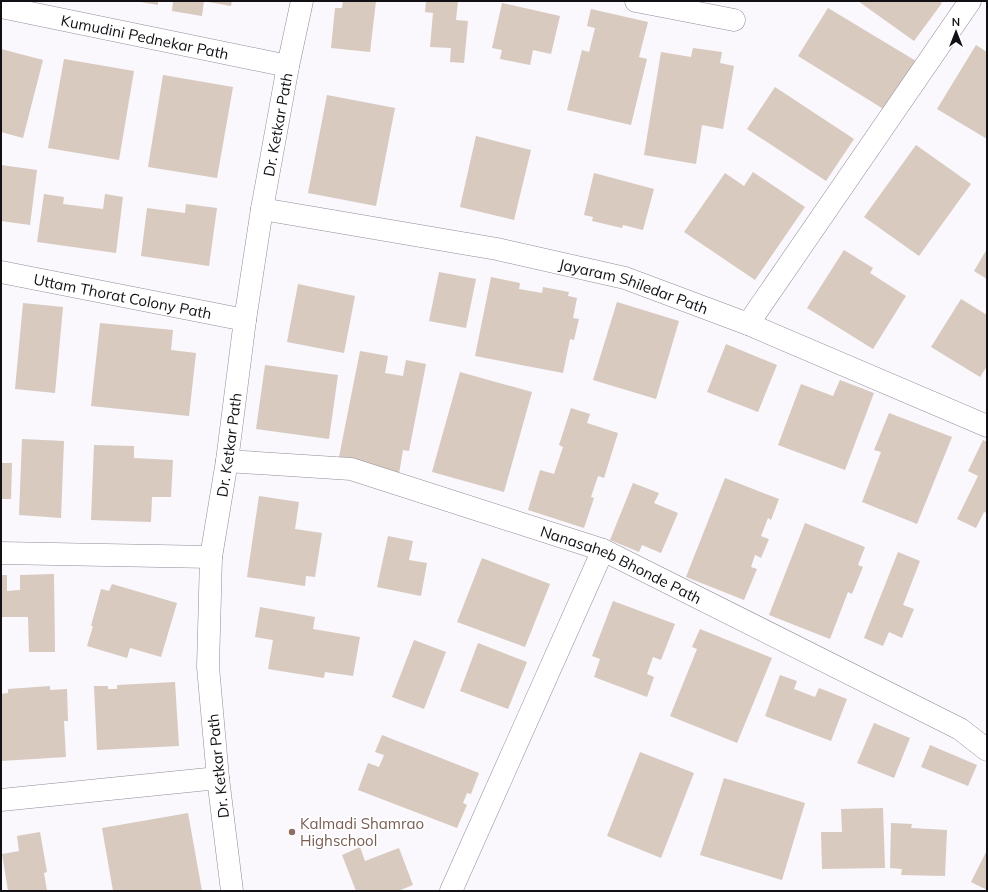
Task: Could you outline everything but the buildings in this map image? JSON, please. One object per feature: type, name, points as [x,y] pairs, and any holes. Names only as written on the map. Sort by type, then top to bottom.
[{"type":"street","name":"Dr. Ketkar Path","points":[[232,891],[218,778],[208,667],[211,557],[227,461],[244,320],[262,210],[288,66],[302,1]]},
{"type":"street","points":[[636,1],[734,20]]},
{"type":"street","points":[[748,324],[970,1]]},
{"type":"street","name":"Kumudini Pednekar Path","points":[[1,7],[288,66]]},
{"type":"street","name":"Jayaram Shiledar Path","points":[[262,210],[505,250],[625,278],[748,324],[987,426]]},
{"type":"street","name":"Uttam Thorat Colony Path","points":[[1,272],[244,320]]},
{"type":"street","name":"Nanasaheb Bhonde Path","points":[[227,461],[351,469],[603,550],[960,729],[987,750]]},
{"type":"street","points":[[451,891],[603,550]]},
{"type":"street","points":[[1,553],[211,557]]},
{"type":"street","points":[[1,800],[218,778]]},
{"type":"place","name":"Kalmadi Shamrao Highschool","points":[[292,832]]}]
